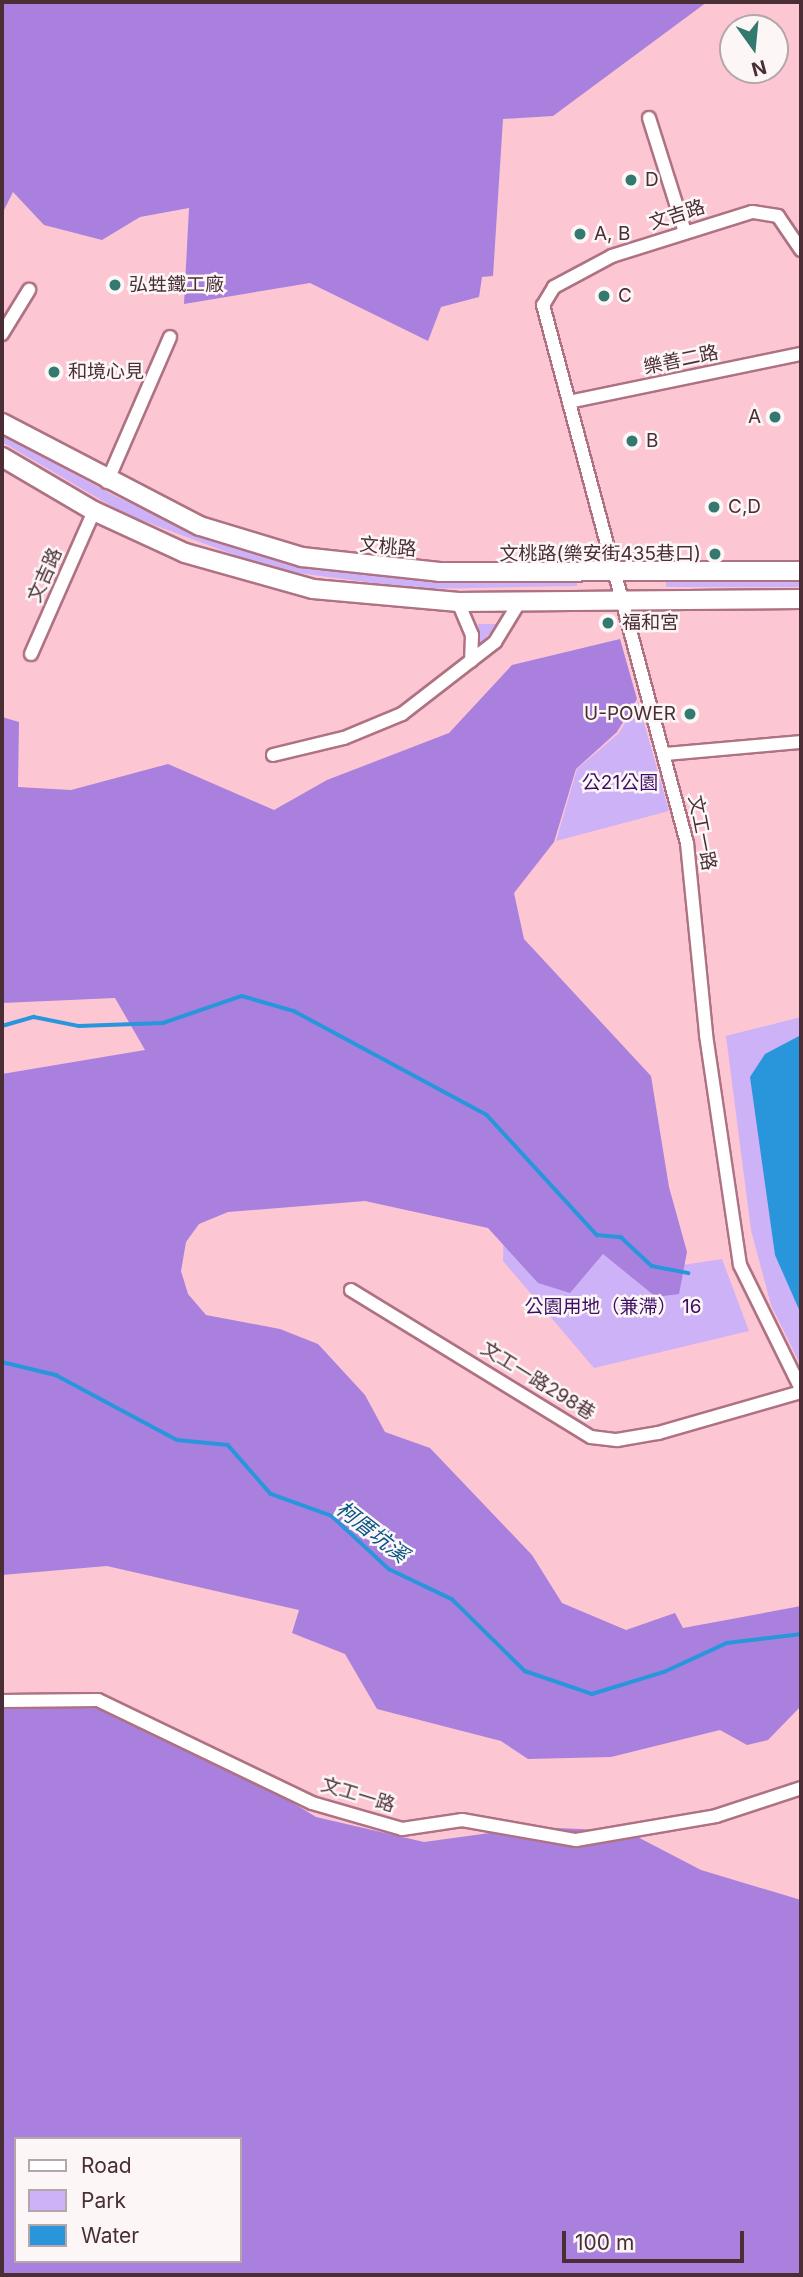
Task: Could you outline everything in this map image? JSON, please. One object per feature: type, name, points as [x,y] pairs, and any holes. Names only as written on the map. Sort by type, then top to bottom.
[{"type":"street","points":[[649,118],[685,232]]},
{"type":"street","name":"文吉路","points":[[554,287],[612,256],[685,232],[766,212],[792,229],[801,250]]},
{"type":"street","name":"文工一路","points":[[554,287],[543,305],[615,573],[625,600],[687,843],[705,1035],[740,1265],[801,1391]]},
{"type":"street","points":[[2,334],[29,290]]},
{"type":"street","points":[[107,482],[170,337]]},
{"type":"street","name":"樂善二路","points":[[569,402],[801,354]]},
{"type":"street","name":"文桃路","points":[[2,423],[107,482],[200,526],[302,557],[439,572],[801,571]]},
{"type":"street","points":[[2,457],[94,511],[244,572],[313,589],[458,602],[801,599]]},
{"type":"street","name":"文吉路","points":[[31,654],[94,511]]},
{"type":"street","points":[[273,755],[344,738],[402,713],[495,642],[520,601]]},
{"type":"street","points":[[458,602],[472,635],[471,661]]},
{"type":"street","points":[[666,754],[801,742]]},
{"type":"street","name":"文工一路298巷","points":[[351,1290],[591,1437],[617,1440],[659,1433],[801,1391]]},
{"type":"street","name":"文工一路","points":[[2,1701],[98,1700],[313,1803],[402,1829],[462,1820],[576,1840],[716,1816],[801,1788]]},
{"type":"green space","points":[[2,435],[117,497],[210,538],[284,561],[353,574],[577,579],[577,586],[419,589],[275,570],[125,514],[2,442]]},
{"type":"green space","points":[[666,579],[801,579],[801,587],[666,587]]},
{"type":"green space","points":[[478,624],[498,624],[476,649]]},
{"type":"green space","name":"公21公園","points":[[638,701],[669,811],[556,841],[577,769],[619,733]]},
{"type":"green space","points":[[801,1017],[801,1366],[771,1305],[751,1230],[726,1036]]},
{"type":"green space","name":"公園用地（兼滯） 16","points":[[504,1221],[670,1267],[722,1259],[749,1331],[594,1368],[503,1261]]},
{"type":"shaded area","points":[[2,2],[707,2],[553,116],[503,119],[493,276],[482,277],[479,297],[441,307],[428,341],[310,283],[184,304],[189,208],[140,217],[102,240],[44,225],[13,192],[2,214]]},
{"type":"shaded area","points":[[620,639],[637,699],[617,732],[576,769],[554,842],[514,893],[524,939],[651,1076],[669,1187],[687,1252],[679,1294],[656,1297],[603,1254],[570,1293],[538,1283],[488,1228],[365,1201],[228,1212],[199,1224],[186,1242],[181,1271],[188,1294],[206,1315],[280,1329],[318,1344],[365,1395],[385,1432],[430,1448],[532,1555],[562,1603],[626,1630],[675,1613],[683,1628],[801,1606],[801,1706],[768,1740],[747,1745],[720,1730],[611,1757],[528,1759],[501,1741],[377,1709],[345,1654],[292,1633],[299,1610],[107,1566],[2,1575],[2,1074],[145,1050],[115,998],[2,1003],[2,717],[19,722],[18,787],[71,790],[168,764],[274,810],[327,780],[449,733],[512,665]]},
{"type":"shaded area","points":[[87,1699],[236,1768],[316,1817],[424,1842],[533,1827],[626,1831],[701,1870],[801,1900],[801,2275],[2,2275],[2,1704]]},
{"type":"water","points":[[801,1035],[801,1314],[775,1255],[750,1077],[765,1054]]},
{"type":"waterway","points":[[2,1026],[34,1017],[79,1026],[163,1023],[242,996],[294,1011],[487,1115],[597,1235],[621,1237],[652,1266],[688,1273]]},
{"type":"waterway","name":"柯厝坑溪","points":[[2,1362],[56,1375],[177,1440],[228,1445],[271,1494],[332,1516],[389,1569],[452,1599],[525,1671],[592,1694],[664,1672],[727,1643],[801,1634]]},
{"type":"place","name":"D","points":[[631,180]]},
{"type":"place","name":"A, B","points":[[580,234]]},
{"type":"place","name":"弘甡鐵工廠","points":[[115,285]]},
{"type":"place","name":"C","points":[[604,296]]},
{"type":"place","name":"和境心見","points":[[54,372]]},
{"type":"place","name":"A","points":[[775,417]]},
{"type":"place","name":"B","points":[[632,441]]},
{"type":"place","name":"C,D","points":[[714,507]]},
{"type":"place","name":"文桃路(樂安街435巷口)","points":[[715,554]]},
{"type":"place","name":"福和宮","points":[[608,623]]},
{"type":"place","name":"U-POWER","points":[[690,714]]}]
